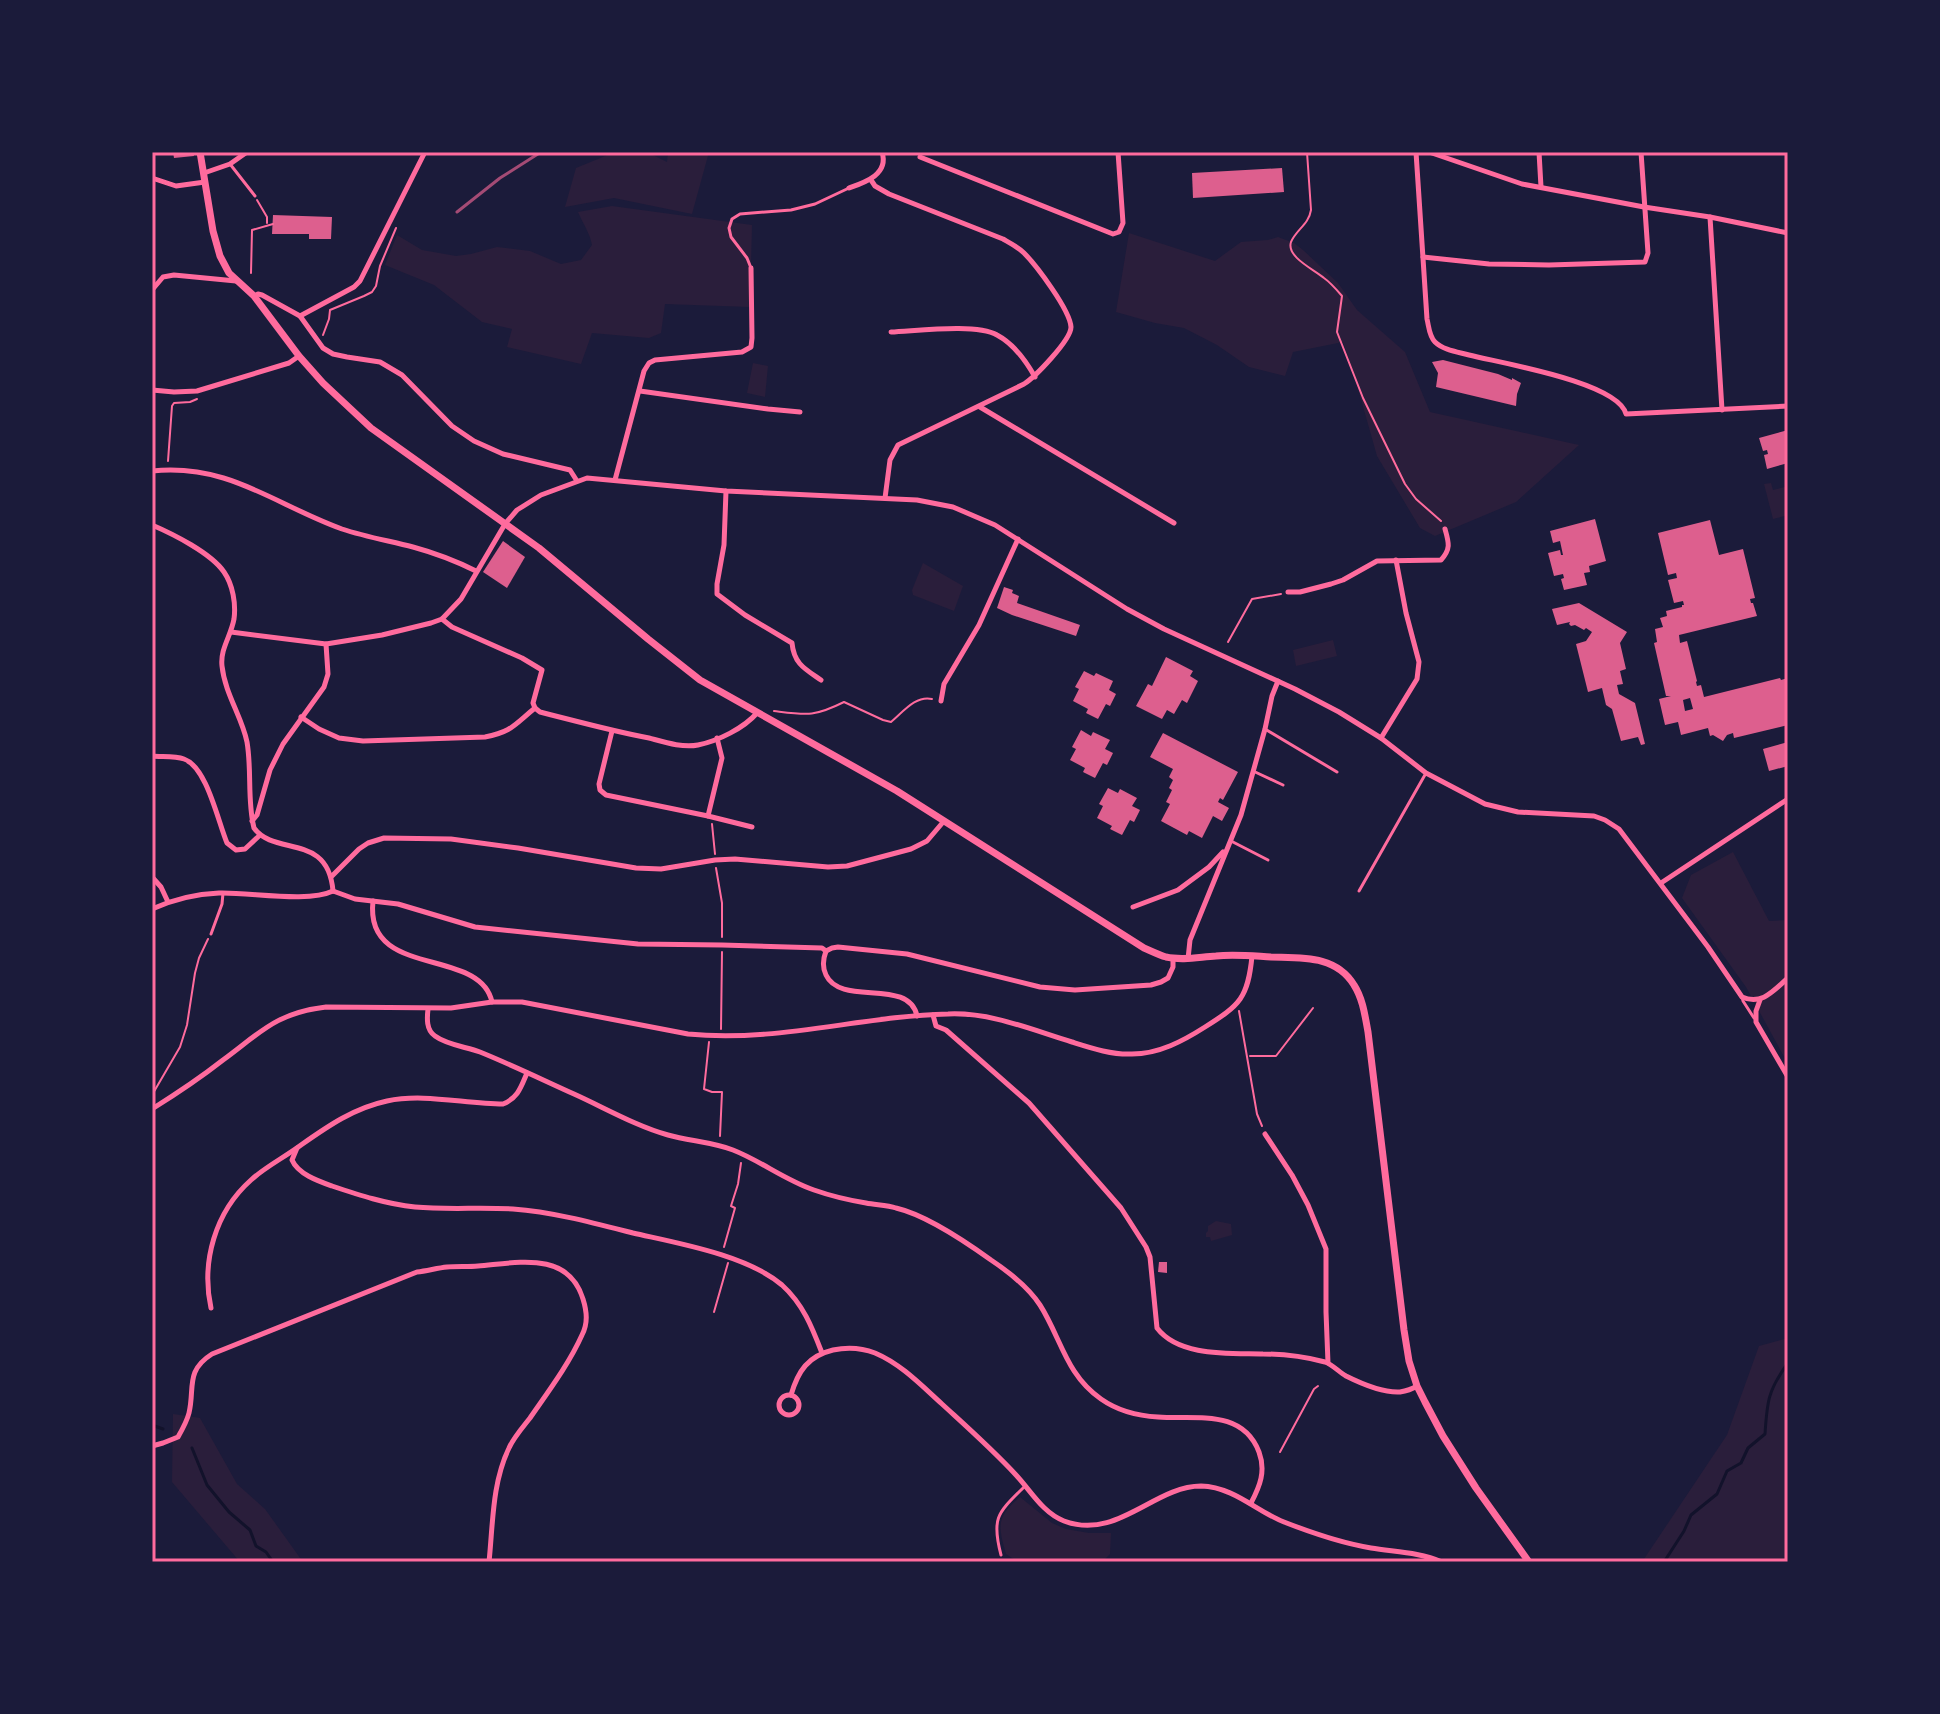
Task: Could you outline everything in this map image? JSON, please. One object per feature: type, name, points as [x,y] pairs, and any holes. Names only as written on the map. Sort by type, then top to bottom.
[{"type":"main road","points":[[200,152],[213,231],[229,273],[254,296],[299,356],[333,393],[371,428],[539,548],[681,666],[720,692],[851,763],[1163,957],[1306,957],[1328,962],[1348,976],[1359,993],[1368,1032],[1409,1361],[1417,1386],[1462,1467],[1529,1562]]},
{"type":"street","points":[[204,173],[230,164],[247,152]]},
{"type":"street","points":[[300,316],[360,281],[425,152]]},
{"type":"street","points":[[849,188],[871,180],[883,166],[882,152]]},
{"type":"street","points":[[920,157],[1113,234],[1119,232],[1123,223],[1118,152]]},
{"type":"street","points":[[1416,152],[1430,334],[1436,343],[1446,349],[1553,375],[1605,392],[1622,404],[1626,414],[1788,406]]},
{"type":"street","points":[[1429,152],[1522,184],[1788,233]]},
{"type":"street","points":[[1539,152],[1541,187]]},
{"type":"street","points":[[1423,257],[1489,264],[1645,262],[1648,253],[1641,152]]},
{"type":"street","points":[[152,178],[176,186],[205,182]]},
{"type":"street","points":[[871,180],[889,194],[1003,239],[1020,250],[1054,292],[1071,327],[1069,335],[1035,377],[898,445],[890,460],[885,498]]},
{"type":"street","points":[[1710,217],[1722,410]]},
{"type":"street","points":[[615,480],[644,371],[649,363],[742,352],[751,347],[751,268]]},
{"type":"street","points":[[152,290],[163,277],[174,275],[237,281]]},
{"type":"street","points":[[254,296],[262,295],[300,316],[317,342],[333,354],[380,362],[402,375],[452,426],[474,441],[503,454],[570,470],[577,481]]},
{"type":"street","points":[[891,332],[978,329],[995,334],[1027,361],[1035,377]]},
{"type":"street","points":[[152,390],[197,391],[289,363],[299,356]]},
{"type":"street","points":[[640,391],[800,412]]},
{"type":"street","points":[[980,406],[1174,523]]},
{"type":"street","points":[[152,471],[201,472],[244,484],[341,528],[446,557],[476,571]]},
{"type":"street","points":[[231,632],[326,644],[418,628],[442,619],[461,599],[505,524],[517,510],[541,495],[587,478],[726,491],[917,500],[953,507],[978,516],[1018,539],[1164,629],[1339,712],[1381,738],[1426,773],[1485,804],[1545,815],[1594,816],[1605,820],[1619,829],[1661,883],[1742,997],[1750,1001],[1760,1000],[1788,978]]},
{"type":"street","points":[[726,491],[724,545],[717,594],[792,643],[793,655],[802,667],[821,680]]},
{"type":"street","points":[[152,525],[203,553],[225,572],[235,605],[222,664],[227,689],[246,738],[254,828],[259,836],[309,851],[318,858],[332,876],[333,891]]},
{"type":"street","points":[[1288,592],[1300,592],[1343,580],[1377,561],[1441,560],[1447,553],[1449,541],[1445,529]]},
{"type":"street","points":[[941,701],[944,684],[979,625],[1018,539]]},
{"type":"street","points":[[1381,738],[1417,679],[1419,662],[1396,560]]},
{"type":"street","points":[[442,619],[452,627],[542,670],[533,703],[540,712],[682,746],[717,738],[750,721],[757,713]]},
{"type":"street","points":[[252,821],[257,815],[276,757],[324,687],[328,674],[326,644]]},
{"type":"street","points":[[1133,907],[1189,883],[1209,867],[1231,841],[1278,681]]},
{"type":"street","points":[[301,717],[339,738],[363,741],[427,740],[502,734],[535,708]]},
{"type":"street","points":[[612,731],[599,784],[606,795],[752,827]]},
{"type":"street","points":[[708,816],[722,758],[717,738]]},
{"type":"street","points":[[152,756],[184,759],[195,766],[204,779],[227,843],[236,850],[245,849],[259,836]]},
{"type":"street","points":[[1661,883],[1788,799]]},
{"type":"street","points":[[332,876],[359,849],[384,838],[451,839],[636,868],[661,869],[735,859],[847,866],[919,845],[927,841],[944,821]]},
{"type":"street","points":[[1188,959],[1190,940],[1226,848]]},
{"type":"street","points":[[152,877],[168,902]]},
{"type":"street","points":[[152,909],[192,896],[223,893],[316,896],[333,891],[355,899],[398,904],[475,927],[638,944],[822,948],[826,951]]},
{"type":"street","points":[[373,901],[375,926],[388,944],[401,952],[474,978],[488,991],[492,1002]]},
{"type":"street","points":[[917,1016],[915,1007],[895,996],[833,986],[823,968],[826,951],[838,947],[907,954],[1040,987],[1075,990],[1161,982],[1168,978],[1173,958]]},
{"type":"street","points":[[152,1109],[226,1059],[269,1025],[288,1015],[326,1007],[428,1009],[522,1002],[712,1037],[752,1037],[961,1013],[1002,1020],[1089,1048],[1128,1055],[1147,1053],[1189,1038],[1237,1003],[1249,982],[1252,956]]},
{"type":"street","points":[[1760,1000],[1755,1018],[1788,1077]]},
{"type":"street","points":[[428,1009],[428,1025],[436,1038],[506,1062],[665,1134],[731,1149],[803,1186],[843,1199],[897,1208],[946,1231],[994,1262],[1037,1300],[1069,1364],[1103,1401],[1138,1415],[1219,1419],[1245,1432],[1254,1441],[1263,1467],[1262,1480],[1251,1503]]},
{"type":"street","points":[[933,1015],[936,1026],[946,1030],[1029,1103],[1121,1208],[1150,1257],[1157,1328],[1164,1337],[1200,1350],[1230,1355],[1263,1354],[1328,1363],[1345,1375],[1396,1392],[1417,1386]]},
{"type":"street","points":[[211,1308],[207,1289],[212,1246],[221,1217],[252,1179],[347,1115],[365,1107],[410,1098],[503,1104],[516,1096],[527,1073]]},
{"type":"street","points":[[1265,1134],[1308,1205],[1326,1249],[1328,1363]]},
{"type":"street","points":[[297,1148],[292,1160],[307,1175],[386,1203],[416,1207],[514,1209],[587,1222],[726,1257],[762,1272],[781,1285],[800,1304],[822,1353]]},
{"type":"street","points":[[152,1446],[178,1437],[189,1413],[195,1369],[212,1354],[417,1272],[529,1261],[549,1264],[575,1283],[582,1294],[587,1319],[573,1352],[510,1445],[499,1472],[489,1562]]},
{"type":"street","points":[[791,1395],[803,1366],[822,1353],[841,1348],[859,1349],[889,1360],[906,1372],[951,1412],[1043,1507],[1064,1521],[1104,1525],[1180,1490],[1197,1486],[1223,1489],[1280,1520],[1325,1537],[1442,1562]]},
{"type":"street","points":[[791,1395],[797,1400],[798,1408],[795,1413],[787,1415],[778,1405],[782,1397],[791,1395]]},
{"type":"lane","points":[[230,164],[255,196]]},
{"type":"lane","points":[[751,268],[731,237],[729,228],[732,219],[740,214],[791,210],[815,204],[849,188]]},
{"type":"lane","points":[[1265,729],[1337,772]]},
{"type":"lane","points":[[1253,771],[1283,785]]},
{"type":"lane","points":[[1359,891],[1426,773]]},
{"type":"lane","points":[[1231,841],[1268,860]]},
{"type":"lane","points":[[211,934],[223,893]]},
{"type":"lane","points":[[1742,997],[1755,1018]]},
{"type":"lane","points":[[1001,1555],[995,1533],[996,1521],[1003,1508],[1025,1486]]},
{"type":"path","points":[[1307,152],[1310,218],[1291,243],[1291,249],[1298,260],[1323,277],[1342,296],[1337,332],[1363,398],[1405,484],[1416,499],[1436,515],[1445,529]]},
{"type":"path","points":[[255,196],[267,217],[268,226]]},
{"type":"path","points":[[251,273],[252,230],[273,224]]},
{"type":"path","points":[[317,342],[322,337],[330,310],[372,292],[395,230]]},
{"type":"path","points":[[168,462],[172,406],[174,403],[196,400]]},
{"type":"path","points":[[1228,642],[1252,599],[1288,592]]},
{"type":"path","points":[[757,713],[769,710],[812,715],[844,702],[891,722],[915,701],[926,697],[941,701]]},
{"type":"path","points":[[708,816],[722,903],[721,1027]]},
{"type":"path","points":[[152,1095],[180,1047],[199,958],[211,934]]},
{"type":"path","points":[[1237,1003],[1257,1114],[1265,1134]]},
{"type":"path","points":[[1248,1056],[1276,1056],[1313,1008]]},
{"type":"path","points":[[708,1044],[704,1089],[722,1092],[719,1140]]},
{"type":"path","points":[[714,1312],[735,1208],[731,1206],[741,1165]]},
{"type":"path","points":[[1280,1452],[1318,1386]]},
{"type":"shaded area","points":[[615,152],[647,152],[667,162],[668,152],[709,152],[692,214],[614,198],[565,207],[576,168]]},
{"type":"shaded area","points":[[612,206],[752,225],[750,307],[665,304],[661,333],[649,338],[592,333],[581,364],[507,347],[512,329],[482,322],[434,285],[385,265],[397,235],[422,250],[456,256],[497,247],[530,251],[561,264],[581,260],[592,245],[578,212]]},
{"type":"shaded area","points":[[1129,233],[1215,261],[1241,242],[1278,237],[1294,243],[1338,283],[1357,310],[1405,352],[1430,412],[1579,445],[1516,502],[1435,536],[1420,528],[1377,456],[1343,342],[1293,352],[1285,376],[1249,367],[1217,345],[1184,328],[1116,312]]},
{"type":"shaded area","points":[[753,363],[768,366],[765,397],[747,393]]},
{"type":"shaded area","points":[[1771,483],[1773,490],[1788,486],[1788,515],[1773,519],[1764,484]]},
{"type":"shaded area","points":[[923,563],[963,586],[954,611],[913,595],[912,590]]},
{"type":"shaded area","points":[[1333,640],[1337,656],[1296,666],[1293,650]]},
{"type":"shaded area","points":[[1733,852],[1769,921],[1788,920],[1788,1064],[1746,987],[1682,898],[1691,875]]},
{"type":"shaded area","points":[[1216,1221],[1231,1224],[1232,1235],[1211,1241],[1210,1237],[1206,1237],[1208,1226]]},
{"type":"shaded area","points":[[1788,1338],[1788,1562],[1642,1562],[1727,1435],[1759,1346]]},
{"type":"shaded area","points":[[173,1414],[200,1418],[237,1484],[265,1509],[303,1562],[240,1562],[172,1482]]},
{"type":"shaded area","points":[[1020,1497],[1052,1523],[1066,1529],[1111,1533],[1110,1554],[1105,1559],[1079,1562],[1018,1562],[1006,1554],[1001,1522],[1007,1510]]},
{"type":"building","points":[[173,152],[193,152],[194,156],[174,158]]},
{"type":"building","points":[[1282,168],[1284,192],[1193,198],[1192,173]]},
{"type":"building","points":[[273,215],[332,217],[331,239],[309,239],[309,234],[272,234]]},
{"type":"building","points":[[1443,360],[1521,383],[1516,406],[1436,387],[1438,373],[1432,362]]},
{"type":"building","points":[[1788,430],[1788,463],[1767,469],[1764,455],[1768,454],[1767,450],[1763,451],[1759,438]]},
{"type":"building","points":[[1595,519],[1606,561],[1589,566],[1590,572],[1584,573],[1587,585],[1564,590],[1563,574],[1554,576],[1548,553],[1560,550],[1563,555],[1560,541],[1553,543],[1550,531]]},
{"type":"building","points":[[1710,520],[1719,555],[1743,549],[1755,598],[1750,599],[1757,616],[1679,635],[1680,643],[1687,641],[1697,686],[1701,685],[1704,697],[1788,678],[1788,725],[1734,738],[1733,733],[1723,741],[1710,736],[1708,728],[1681,735],[1678,722],[1665,725],[1659,699],[1671,696],[1666,696],[1654,643],[1657,642],[1655,629],[1663,627],[1660,618],[1667,616],[1666,611],[1684,605],[1683,601],[1674,603],[1668,580],[1677,578],[1676,573],[1668,575],[1658,533]],"holes":[[[1690,698],[1693,709],[1685,711],[1683,700]]]},
{"type":"building","points":[[503,541],[525,557],[507,588],[483,572]]},
{"type":"building","points":[[1004,587],[1019,596],[1017,603],[1080,625],[1076,636],[997,608]]},
{"type":"building","points":[[1579,603],[1627,632],[1620,643],[1626,669],[1620,671],[1623,684],[1617,685],[1619,694],[1635,703],[1645,744],[1641,745],[1638,737],[1621,741],[1602,688],[1588,692],[1576,644],[1586,641],[1592,632],[1571,626],[1570,622],[1557,625],[1552,609]]},
{"type":"building","points":[[1166,657],[1193,671],[1190,676],[1198,681],[1187,703],[1182,700],[1174,714],[1167,710],[1162,719],[1136,706],[1148,684],[1152,686]]},
{"type":"building","points":[[1084,671],[1113,681],[1109,690],[1116,694],[1098,719],[1073,701],[1079,689],[1075,687]]},
{"type":"building","points":[[1081,730],[1091,736],[1093,732],[1110,740],[1105,749],[1113,753],[1095,778],[1070,760],[1076,749],[1072,747]]},
{"type":"building","points":[[1163,733],[1238,772],[1223,800],[1220,798],[1218,802],[1229,808],[1222,821],[1213,816],[1202,838],[1189,831],[1187,835],[1161,821],[1170,804],[1166,802],[1172,790],[1169,788],[1173,780],[1169,777],[1173,769],[1150,757]]},
{"type":"building","points":[[1788,742],[1788,766],[1769,771],[1763,749]]},
{"type":"building","points":[[1108,788],[1118,793],[1120,789],[1137,798],[1132,806],[1140,810],[1122,835],[1097,818],[1103,806],[1099,804]]},
{"type":"building","points":[[1159,1262],[1167,1262],[1167,1273],[1158,1272]]},
{"type":"waterway","points":[[1664,1562],[1691,1515],[1717,1494],[1727,1471],[1741,1463],[1748,1448],[1765,1434],[1770,1397],[1788,1363]]},
{"type":"waterway","points":[[152,1425],[163,1429]]},
{"type":"waterway","points":[[192,1448],[207,1485],[229,1512],[250,1530],[256,1546],[266,1552],[273,1562]]},
{"type":"railway","points":[[457,212],[500,178],[541,152]]}]
